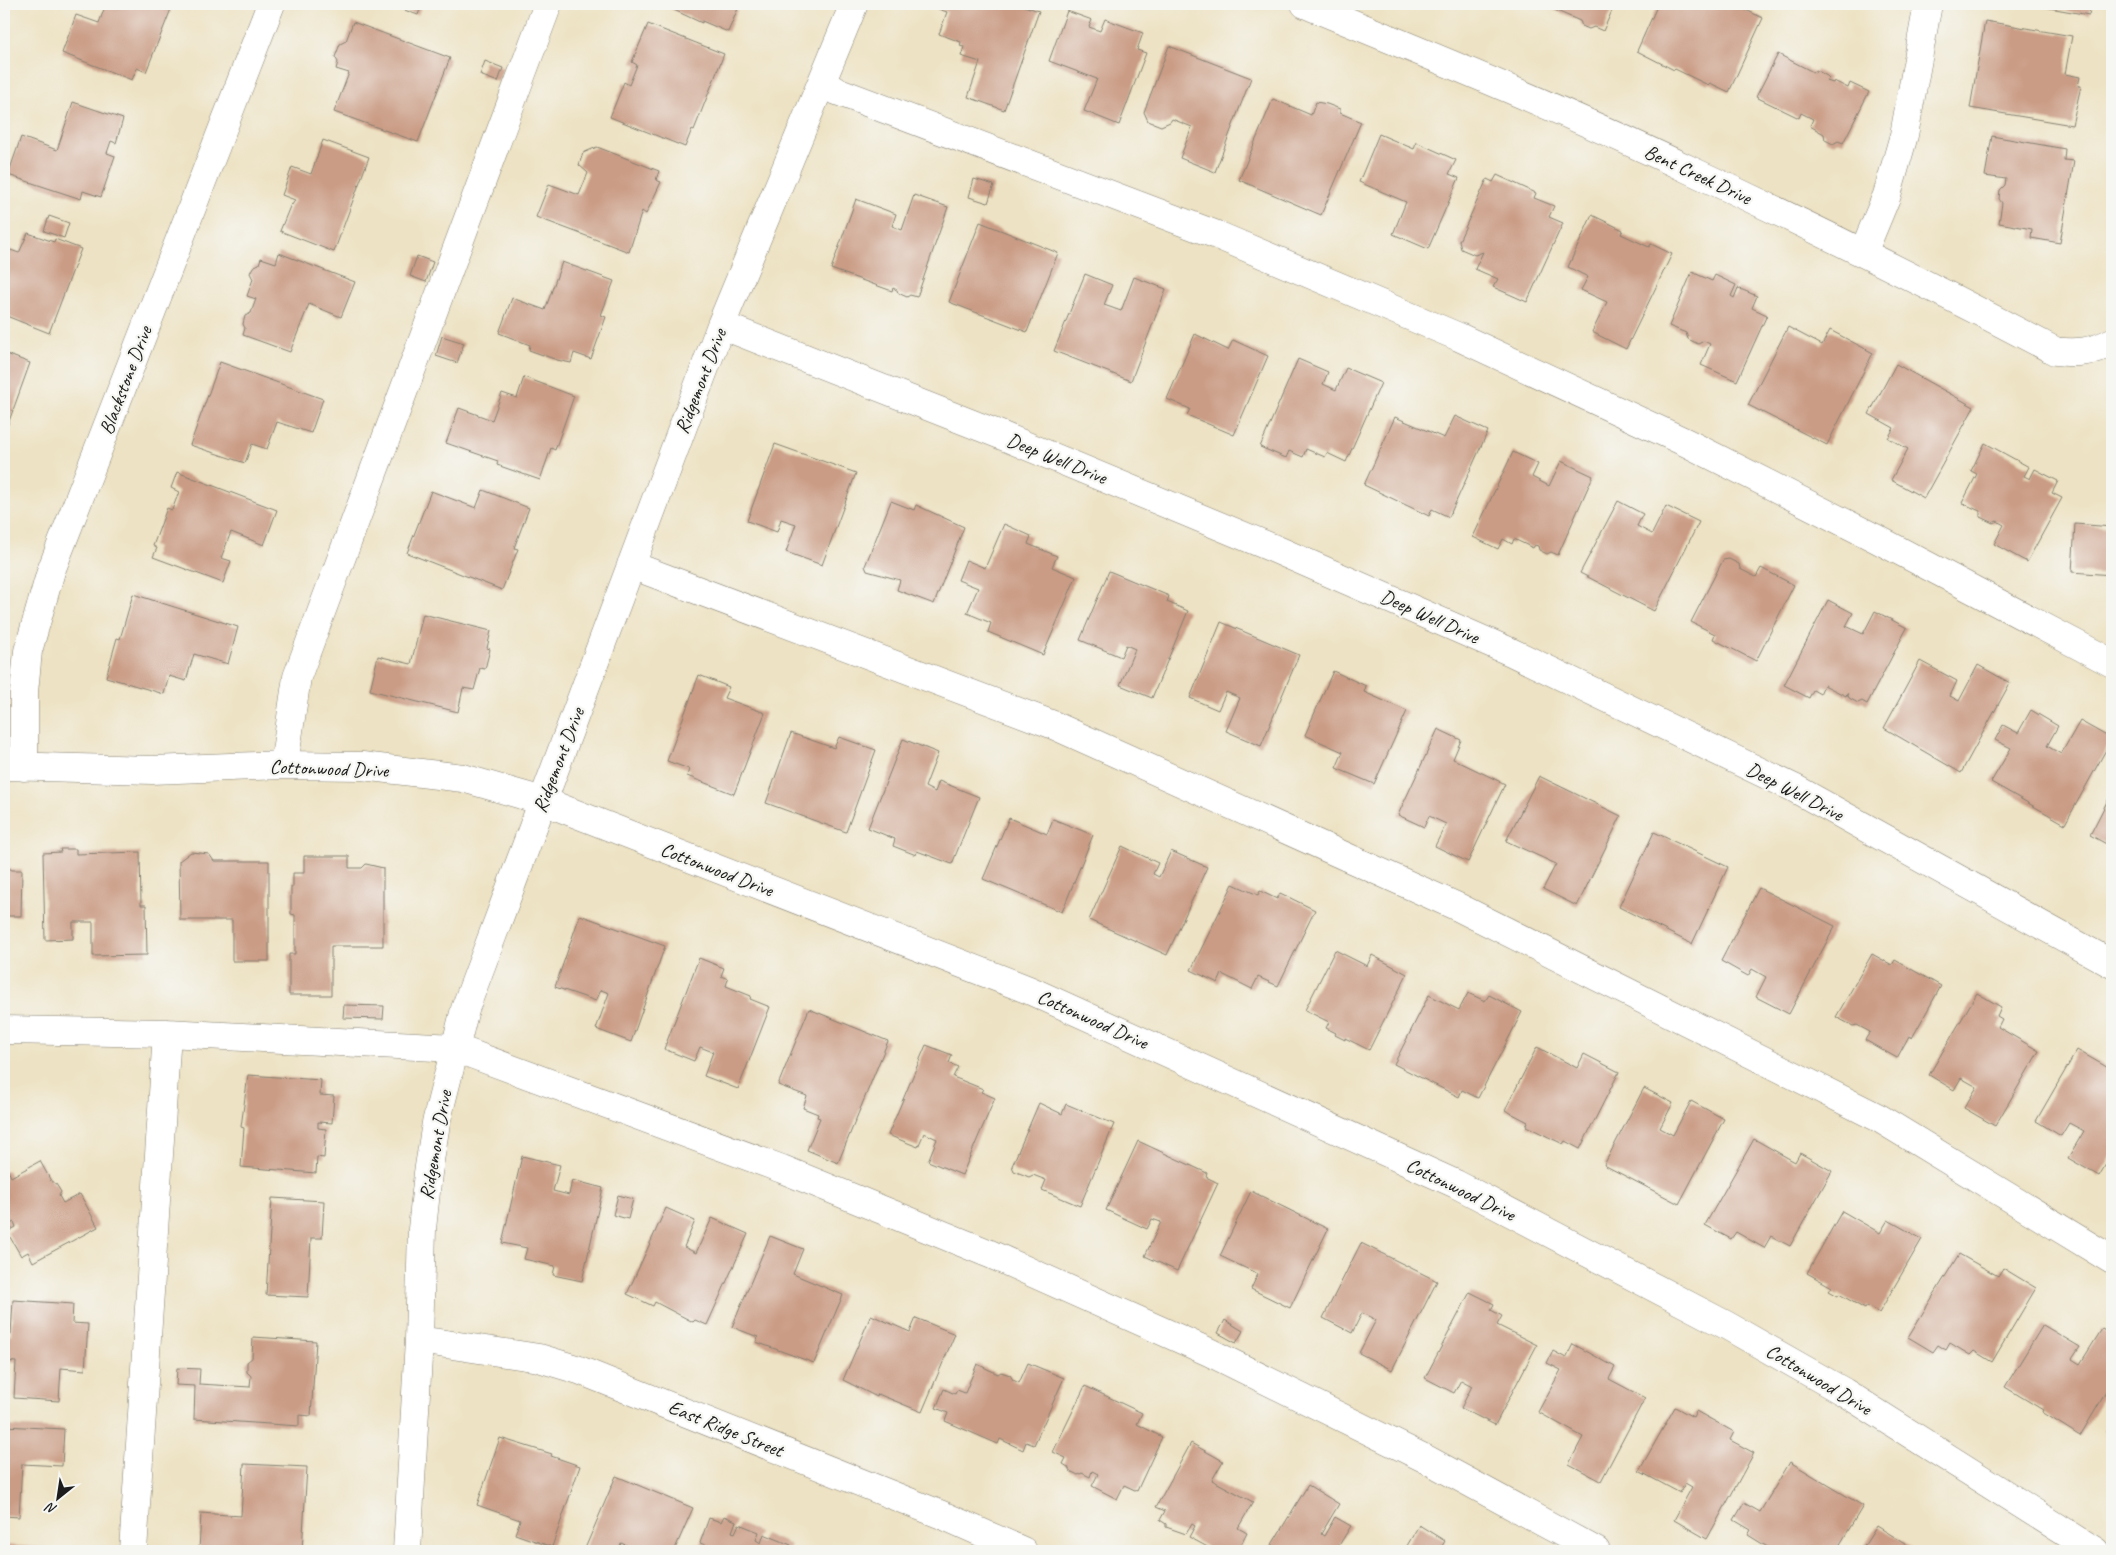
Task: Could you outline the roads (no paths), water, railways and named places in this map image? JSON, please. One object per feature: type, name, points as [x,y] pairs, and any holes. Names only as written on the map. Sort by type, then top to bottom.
[{"type":"street","name":"Blackstone Drive","points":[[14,766],[28,651],[51,570],[271,4]]},
{"type":"street","points":[[284,765],[297,677],[548,4]]},
{"type":"street","name":"Ridgemont Drive","points":[[408,1551],[419,1340],[422,1229],[436,1123],[465,1009],[721,326],[854,4]]},
{"type":"street","name":"Bent Creek Drive","points":[[1305,4],[1445,62],[1689,169],[1863,253],[2055,351],[2084,352],[2099,349],[2112,342]]},
{"type":"street","points":[[1863,253],[1887,194],[1904,135],[1928,4]]},
{"type":"street","points":[[821,85],[1217,235],[1458,337],[1696,447],[2112,663]]},
{"type":"street","name":"Deep Well Drive","points":[[721,326],[998,434],[1248,537],[1511,652],[1794,788],[2112,964]]},
{"type":"street","points":[[631,565],[1051,724],[1458,907],[1878,1118],[2112,1260]]},
{"type":"street","name":"Cottonwood Drive","points":[[14,766],[152,770],[284,765],[362,766],[463,778],[543,801],[1029,990],[1456,1184],[1735,1329],[1844,1392],[2095,1551]]},
{"type":"street","points":[[4,1030],[167,1034],[455,1048],[782,1169],[990,1254],[1209,1352],[1428,1460],[1596,1551]]},
{"type":"street","points":[[133,1551],[167,1034]]},
{"type":"street","name":"East Ridge Street","points":[[419,1340],[540,1358],[579,1370],[942,1515],[1023,1551]]}]
